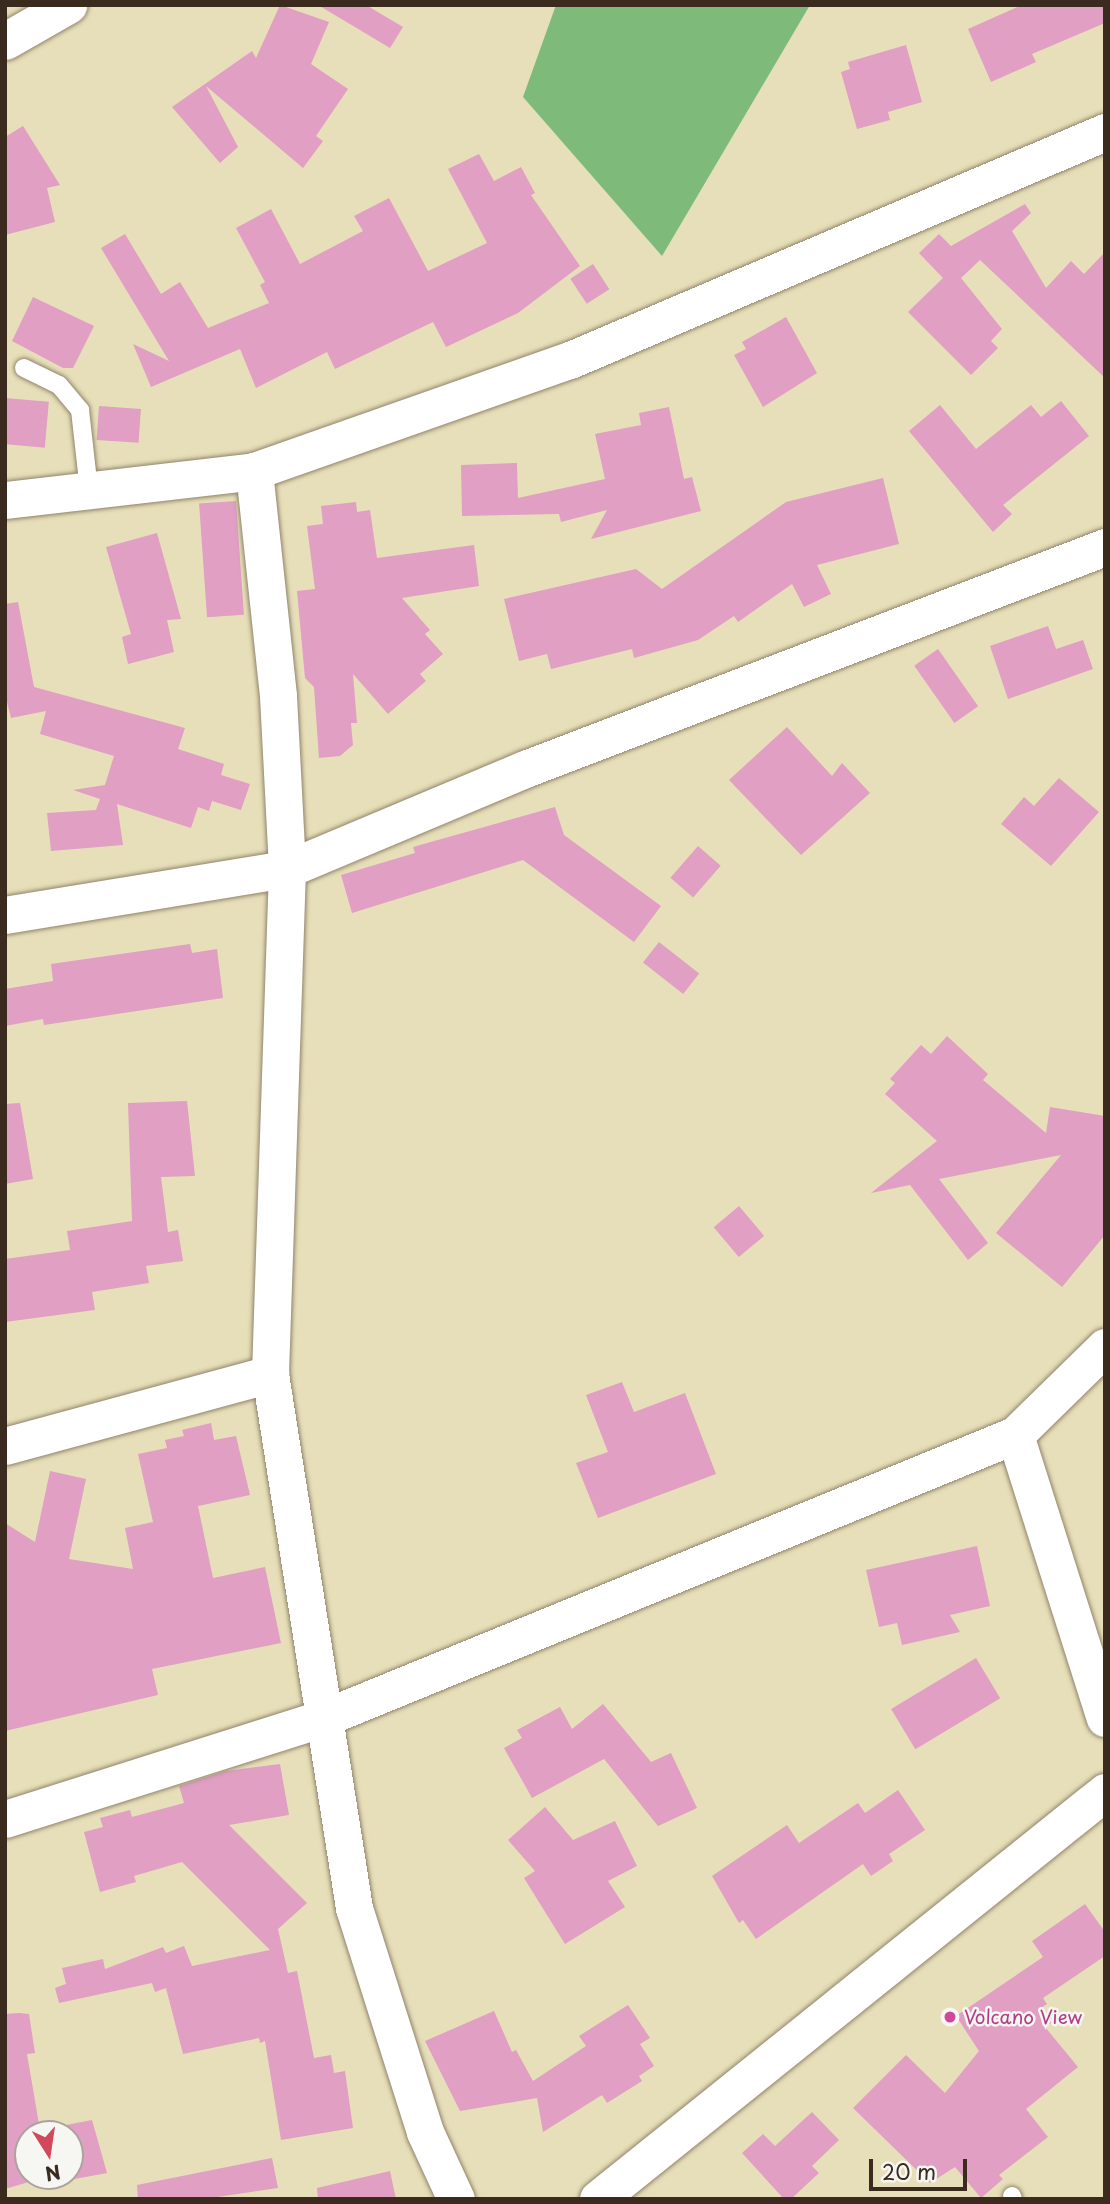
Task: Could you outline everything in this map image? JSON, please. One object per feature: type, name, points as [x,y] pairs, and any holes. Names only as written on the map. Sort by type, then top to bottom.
[{"type":"street","points":[[5,41],[68,5]]},
{"type":"street","points":[[5,500],[254,471],[570,360],[1105,132]]},
{"type":"street","points":[[254,471],[278,696],[287,869],[270,1374],[321,1719],[354,1908],[425,2132],[456,2199]]},
{"type":"street","points":[[5,915],[287,869],[525,769],[1105,547]]},
{"type":"street","points":[[5,1819],[321,1719],[1015,1435],[1105,1347]]},
{"type":"street","points":[[5,1446],[270,1374]]},
{"type":"street","points":[[1015,1435],[1105,1718]]},
{"type":"street","points":[[598,2199],[1105,1792]]},
{"type":"lane","points":[[24,368],[59,386],[80,410],[89,490]]},
{"type":"green space","points":[[556,5],[810,5],[662,256],[523,97]]},
{"type":"building","points":[[280,5],[329,22],[311,64],[348,89],[316,136],[323,141],[303,168],[206,86],[238,147],[220,163],[172,107],[252,51],[256,58]]},
{"type":"building","points":[[318,5],[366,5],[403,27],[390,48]]},
{"type":"building","points":[[1022,5],[1105,5],[1105,23],[1032,54],[1036,62],[991,82],[968,29]]},
{"type":"building","points":[[906,45],[922,102],[888,112],[890,120],[857,129],[841,72],[850,69],[848,62]]},
{"type":"building","points":[[23,126],[60,185],[47,188],[55,222],[5,235],[5,137]]},
{"type":"building","points":[[479,154],[494,181],[521,167],[535,193],[531,195],[580,266],[518,313],[446,347],[433,322],[335,369],[327,352],[256,388],[240,349],[151,387],[133,344],[169,361],[101,248],[125,234],[161,294],[180,282],[208,328],[269,303],[260,285],[265,282],[236,228],[271,209],[300,264],[363,231],[354,216],[389,198],[428,271],[487,243],[448,169]]},
{"type":"building","points":[[1025,204],[1031,213],[1012,231],[1046,288],[1071,261],[1084,274],[1105,252],[1105,378],[980,260],[961,278],[1002,329],[991,341],[998,348],[971,375],[908,312],[943,278],[919,253],[939,234],[951,246]]},
{"type":"building","points":[[593,264],[609,289],[587,304],[570,279]]},
{"type":"building","points":[[33,297],[94,326],[73,368],[63,368],[12,341]]},
{"type":"building","points":[[786,317],[817,373],[763,407],[734,355],[746,349],[742,342]]},
{"type":"building","points":[[5,398],[49,402],[45,448],[5,444]]},
{"type":"building","points":[[1061,401],[1089,436],[1003,505],[1012,514],[993,532],[909,431],[940,405],[976,449],[1031,405],[1041,417]]},
{"type":"building","points":[[99,406],[141,409],[139,443],[97,440]]},
{"type":"building","points":[[669,407],[684,479],[692,477],[701,511],[591,539],[607,510],[561,522],[559,514],[462,516],[461,465],[517,463],[518,498],[605,479],[595,434],[641,425],[639,413]]},
{"type":"building","points":[[883,478],[899,544],[817,565],[831,594],[804,607],[792,584],[738,622],[734,616],[698,640],[634,658],[632,649],[551,669],[547,654],[519,661],[504,599],[636,569],[662,589],[786,502]]},
{"type":"building","points":[[236,501],[244,615],[207,617],[199,504]]},
{"type":"building","points":[[356,502],[357,512],[370,510],[377,558],[474,545],[479,586],[402,598],[430,630],[425,634],[443,654],[420,674],[426,681],[388,714],[353,674],[357,723],[351,723],[353,745],[340,756],[319,758],[314,687],[305,678],[297,591],[315,589],[307,526],[323,524],[321,506]]},
{"type":"building","points":[[157,533],[181,619],[167,620],[174,652],[128,664],[122,637],[131,634],[106,547]]},
{"type":"building","points":[[18,602],[34,687],[185,728],[178,749],[224,764],[221,775],[250,784],[241,810],[212,801],[209,811],[198,807],[191,828],[117,804],[123,845],[51,851],[47,813],[96,810],[100,799],[73,790],[105,785],[114,756],[40,734],[46,711],[11,718],[5,694],[5,604]]},
{"type":"building","points":[[1048,626],[1056,649],[1083,640],[1093,669],[1008,699],[990,646]]},
{"type":"building","points":[[938,649],[978,706],[954,723],[914,666]]},
{"type":"building","points":[[787,727],[832,776],[842,763],[870,793],[801,855],[729,780]]},
{"type":"building","points":[[1059,778],[1099,812],[1051,866],[1001,824],[1024,797],[1034,806]]},
{"type":"building","points":[[555,807],[564,835],[661,906],[634,942],[523,860],[352,913],[341,875],[415,853],[413,847]]},
{"type":"building","points":[[698,846],[721,866],[693,897],[670,878]]},
{"type":"building","points":[[659,942],[699,973],[683,994],[643,962]]},
{"type":"building","points":[[190,944],[192,953],[217,949],[223,998],[44,1025],[43,1019],[5,1026],[5,989],[53,981],[51,964]]},
{"type":"building","points":[[947,1036],[988,1074],[983,1080],[1046,1133],[1050,1107],[1105,1116],[1105,1235],[1062,1287],[996,1233],[1061,1155],[939,1179],[988,1243],[968,1260],[910,1185],[871,1193],[937,1141],[885,1094],[895,1083],[890,1079],[921,1045],[931,1054]]},
{"type":"building","points":[[187,1101],[195,1176],[161,1177],[168,1232],[178,1230],[183,1261],[146,1266],[149,1283],[92,1292],[95,1310],[5,1322],[5,1259],[70,1250],[67,1231],[132,1221],[128,1103]]},
{"type":"building","points":[[20,1103],[33,1179],[5,1184],[5,1104]]},
{"type":"building","points":[[739,1206],[764,1236],[739,1257],[714,1227]]},
{"type":"building","points":[[622,1382],[634,1412],[685,1393],[716,1474],[598,1518],[576,1463],[608,1452],[586,1395]]},
{"type":"building","points":[[211,1423],[214,1440],[236,1436],[250,1495],[198,1506],[213,1578],[265,1567],[281,1643],[152,1669],[158,1695],[5,1731],[5,1523],[35,1542],[50,1471],[86,1479],[69,1559],[133,1569],[125,1528],[153,1522],[138,1454],[167,1448],[165,1440],[184,1436],[182,1430]]},
{"type":"building","points":[[977,1546],[990,1606],[950,1615],[960,1632],[902,1645],[897,1623],[879,1627],[866,1570]]},
{"type":"building","points":[[976,1658],[1000,1698],[915,1749],[891,1709]]},
{"type":"building","points":[[603,1704],[651,1762],[671,1753],[697,1808],[658,1826],[604,1759],[532,1798],[504,1748],[522,1738],[517,1730],[560,1707],[572,1729]]},
{"type":"building","points":[[280,1764],[289,1815],[229,1825],[307,1903],[278,1929],[288,1973],[297,1971],[314,2058],[331,2055],[334,2073],[345,2071],[353,2128],[281,2140],[265,2041],[260,2043],[259,2038],[183,2054],[166,1988],[155,1992],[152,1983],[59,2003],[55,1988],[66,1984],[62,1968],[103,1959],[105,1969],[163,1947],[166,1953],[184,1946],[192,1966],[270,1950],[182,1862],[134,1876],[136,1882],[100,1892],[84,1832],[103,1827],[100,1818],[130,1810],[132,1817],[184,1803],[179,1786],[226,1771]]},
{"type":"building","points":[[898,1790],[925,1830],[889,1854],[893,1861],[871,1876],[863,1864],[756,1939],[743,1920],[739,1923],[712,1876],[787,1825],[799,1843],[858,1803],[865,1813]]},
{"type":"building","points":[[545,1807],[573,1840],[615,1821],[637,1866],[608,1881],[625,1907],[565,1944],[524,1878],[535,1871],[508,1840]]},
{"type":"building","points":[[1085,1904],[1105,1932],[1105,1956],[1043,1998],[1047,2004],[1041,2008],[1051,2023],[1045,2027],[1078,2067],[1026,2109],[1048,2137],[999,2175],[1003,2179],[981,2198],[955,2167],[930,2183],[853,2108],[906,2055],[945,2093],[979,2051],[956,2016],[1043,1957],[1032,1941]]},
{"type":"building","points":[[628,2005],[650,2038],[640,2044],[654,2066],[639,2076],[642,2081],[607,2103],[602,2095],[543,2132],[537,2098],[460,2111],[425,2041],[494,2011],[512,2052],[516,2050],[533,2081],[586,2046],[579,2036]]},
{"type":"building","points":[[5,2014],[29,2014],[35,2053],[27,2054],[38,2120],[14,2120],[14,2186],[5,2189]]},
{"type":"building","points":[[812,2112],[839,2140],[812,2166],[819,2173],[791,2199],[784,2199],[742,2153],[763,2134],[775,2146]]},
{"type":"building","points":[[92,2120],[107,2173],[84,2177],[84,2122]]},
{"type":"building","points":[[272,2158],[278,2188],[204,2199],[138,2199],[137,2185]]},
{"type":"building","points":[[390,2171],[396,2199],[318,2199],[317,2188]]},
{"type":"place","name":"Volcano View","points":[[950,2017]]}]
